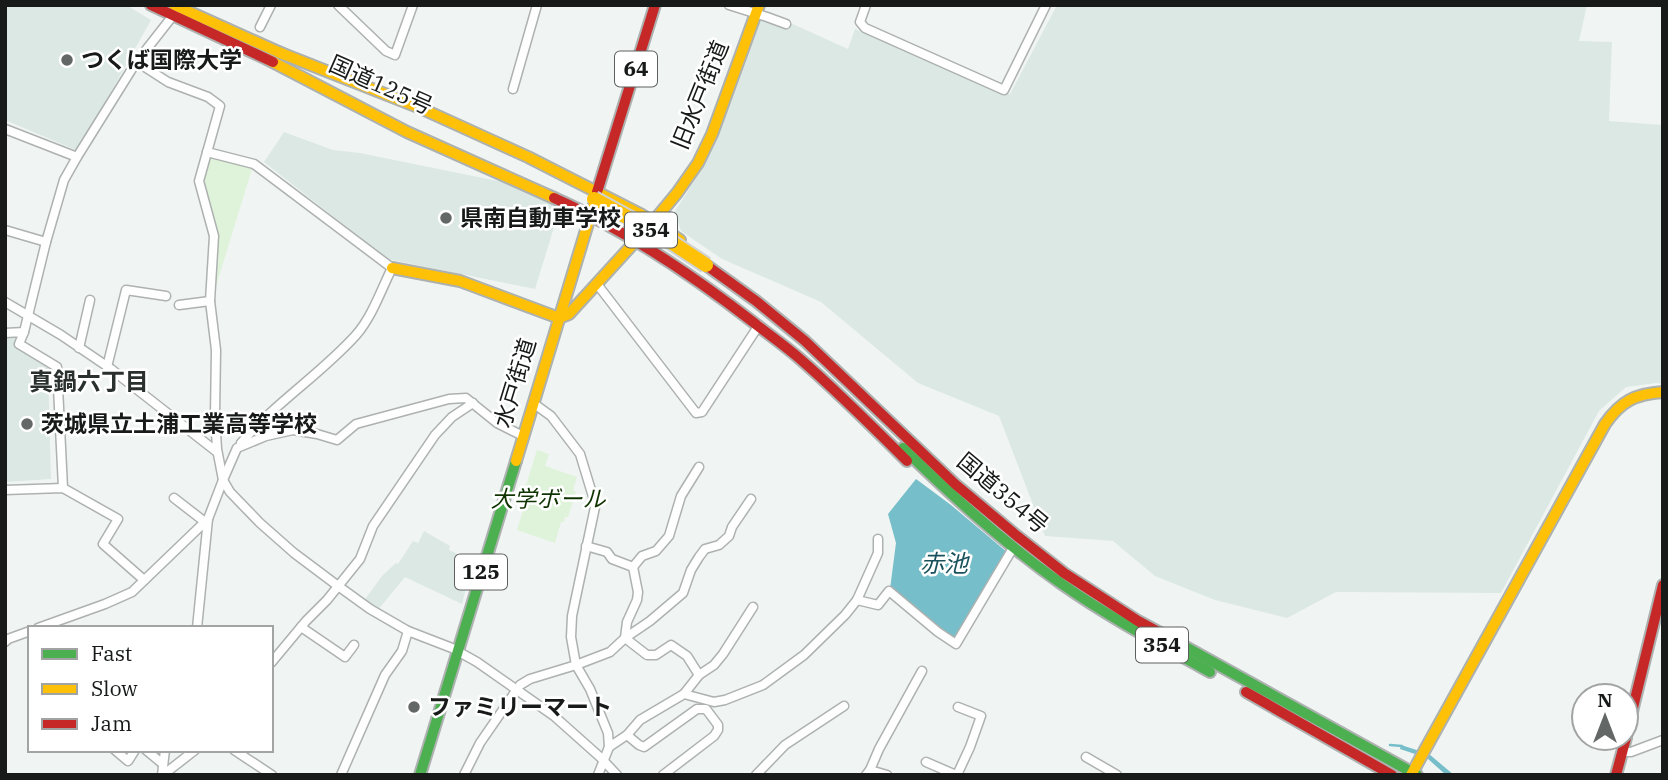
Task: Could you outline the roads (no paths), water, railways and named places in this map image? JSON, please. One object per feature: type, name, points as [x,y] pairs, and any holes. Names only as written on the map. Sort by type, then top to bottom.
[{"type":"main road","name":"国道125号","points":[[151,5],[177,9],[593,203]]},
{"type":"main road","name":"水戸街道","points":[[420,775],[655,5]]},
{"type":"main road","name":"旧水戸街道","points":[[559,318],[569,314],[637,240],[677,193],[698,163],[712,134],[758,9]]},
{"type":"main road","points":[[273,56],[407,132],[518,180],[653,222],[750,287],[809,334],[914,437],[951,488]]},
{"type":"main road","points":[[273,56],[418,107],[528,157],[593,203],[637,240],[759,325],[838,393],[898,454],[951,488]]},
{"type":"main road","name":"国道354号","points":[[593,203],[662,236],[704,269],[756,301],[804,341],[1013,548],[1062,584],[1141,634],[1392,775]]},
{"type":"main road","points":[[391,268],[460,281],[559,318]]},
{"type":"main road","points":[[570,280],[575,290],[586,296]]},
{"type":"main road","points":[[1413,774],[1605,424],[1616,408],[1624,402],[1637,396],[1663,392]]},
{"type":"main road","name":"国道354号","points":[[951,488],[1101,598],[1413,774]]},
{"type":"main road","points":[[1640,682],[1663,585]]},
{"type":"main road","points":[[1616,775],[1622,752]]},
{"type":"street","points":[[260,27],[271,5]]},
{"type":"street","points":[[338,5],[386,51],[395,55],[413,5]]},
{"type":"street","points":[[513,89],[537,5]]},
{"type":"street","points":[[729,5],[758,9],[786,24]]},
{"type":"street","points":[[866,5],[860,22],[866,28],[1004,90],[1046,5]]},
{"type":"street","points":[[63,488],[57,367],[19,344],[29,317],[64,180],[111,101],[177,9]]},
{"type":"street","points":[[137,62],[168,82],[208,97],[220,106],[199,181],[214,236],[211,301],[216,350],[217,452],[223,480],[230,492],[294,553],[338,586],[408,631],[458,650],[477,662],[554,716],[617,775]]},
{"type":"street","points":[[5,129],[77,157]]},
{"type":"street","points":[[197,626],[206,520],[237,448],[255,426],[321,369],[357,333],[367,319],[391,268],[254,163],[207,152]]},
{"type":"street","points":[[5,230],[46,242]]},
{"type":"street","points":[[597,284],[696,413],[702,412],[759,325]]},
{"type":"street","points":[[107,367],[126,290],[166,296]]},
{"type":"street","points":[[79,348],[90,300]]},
{"type":"street","points":[[179,305],[211,301]]},
{"type":"street","points":[[5,302],[107,367],[217,452]]},
{"type":"street","points":[[5,333],[24,332]]},
{"type":"street","points":[[237,448],[266,436],[293,430],[337,440],[356,424],[449,399],[466,398],[497,423],[523,436]]},
{"type":"street","points":[[273,661],[360,559],[373,526],[435,435],[452,417],[473,403]]},
{"type":"street","points":[[533,403],[551,416],[583,459],[595,507],[572,616],[571,637],[576,665],[590,689],[608,733],[609,747],[598,775]]},
{"type":"street","points":[[633,566],[642,556],[656,551],[669,536],[681,496],[699,467]]},
{"type":"street","points":[[5,490],[63,488],[118,519],[103,544],[145,580]]},
{"type":"street","points":[[174,498],[206,520]]},
{"type":"street","points":[[464,775],[480,743],[520,685],[530,679],[610,652],[650,621],[683,593],[691,570],[705,549],[719,545],[729,536],[751,499]]},
{"type":"street","points":[[44,626],[132,592],[206,520]]},
{"type":"street","points":[[684,694],[714,702],[725,700],[763,685],[804,655],[857,600],[878,553],[878,538]]},
{"type":"street","points":[[586,546],[607,552],[612,559],[633,566]]},
{"type":"street","points":[[857,600],[878,606],[889,590],[956,644],[1013,548]]},
{"type":"street","points":[[625,638],[627,622],[638,592],[633,566]]},
{"type":"street","points":[[609,747],[627,735],[640,720],[684,694],[699,675],[714,665],[753,607]]},
{"type":"street","points":[[302,627],[345,657],[354,645]]},
{"type":"street","points":[[341,775],[385,675],[402,651],[408,631]]},
{"type":"street","points":[[5,642],[28,632]]},
{"type":"street","points":[[625,638],[647,655],[656,655],[671,645],[687,656],[699,675]]},
{"type":"street","points":[[887,775],[868,772],[922,671]]},
{"type":"street","points":[[756,775],[785,746],[844,706]]},
{"type":"street","points":[[926,762],[956,775],[981,716],[958,707]]},
{"type":"street","points":[[627,735],[644,747],[697,709],[706,709],[718,725],[718,730],[714,736],[663,775]]},
{"type":"street","points":[[1640,749],[1663,740]]},
{"type":"street","points":[[117,752],[128,761],[134,752]]},
{"type":"street","points":[[148,752],[164,772]]},
{"type":"street","points":[[164,752],[164,772]]},
{"type":"street","points":[[164,772],[192,752]]},
{"type":"street","points":[[237,752],[272,775]]},
{"type":"street","points":[[1086,757],[1118,775]]},
{"type":"water","name":"赤池","points":[[916,479],[1008,553],[955,642],[890,589],[896,543],[888,514]]},
{"type":"water","points":[[1401,745],[1429,754],[1454,775],[1446,775],[1427,758],[1400,749]]},
{"type":"waterway","points":[[1390,745],[1402,746]]},
{"type":"place","name":"つくば国際大学","points":[[67,60]]},
{"type":"place","name":"県南自動車学校","points":[[446,218]]},
{"type":"place","name":"茨城県立土浦工業高等学校","points":[[27,424]]},
{"type":"place","name":"ファミリーマート","points":[[414,707]]},
{"type":"district","name":"真鍋六丁目","points":[[89,382]]},
{"type":"park label","name":"大学ボール","points":[[548,499]]}]
